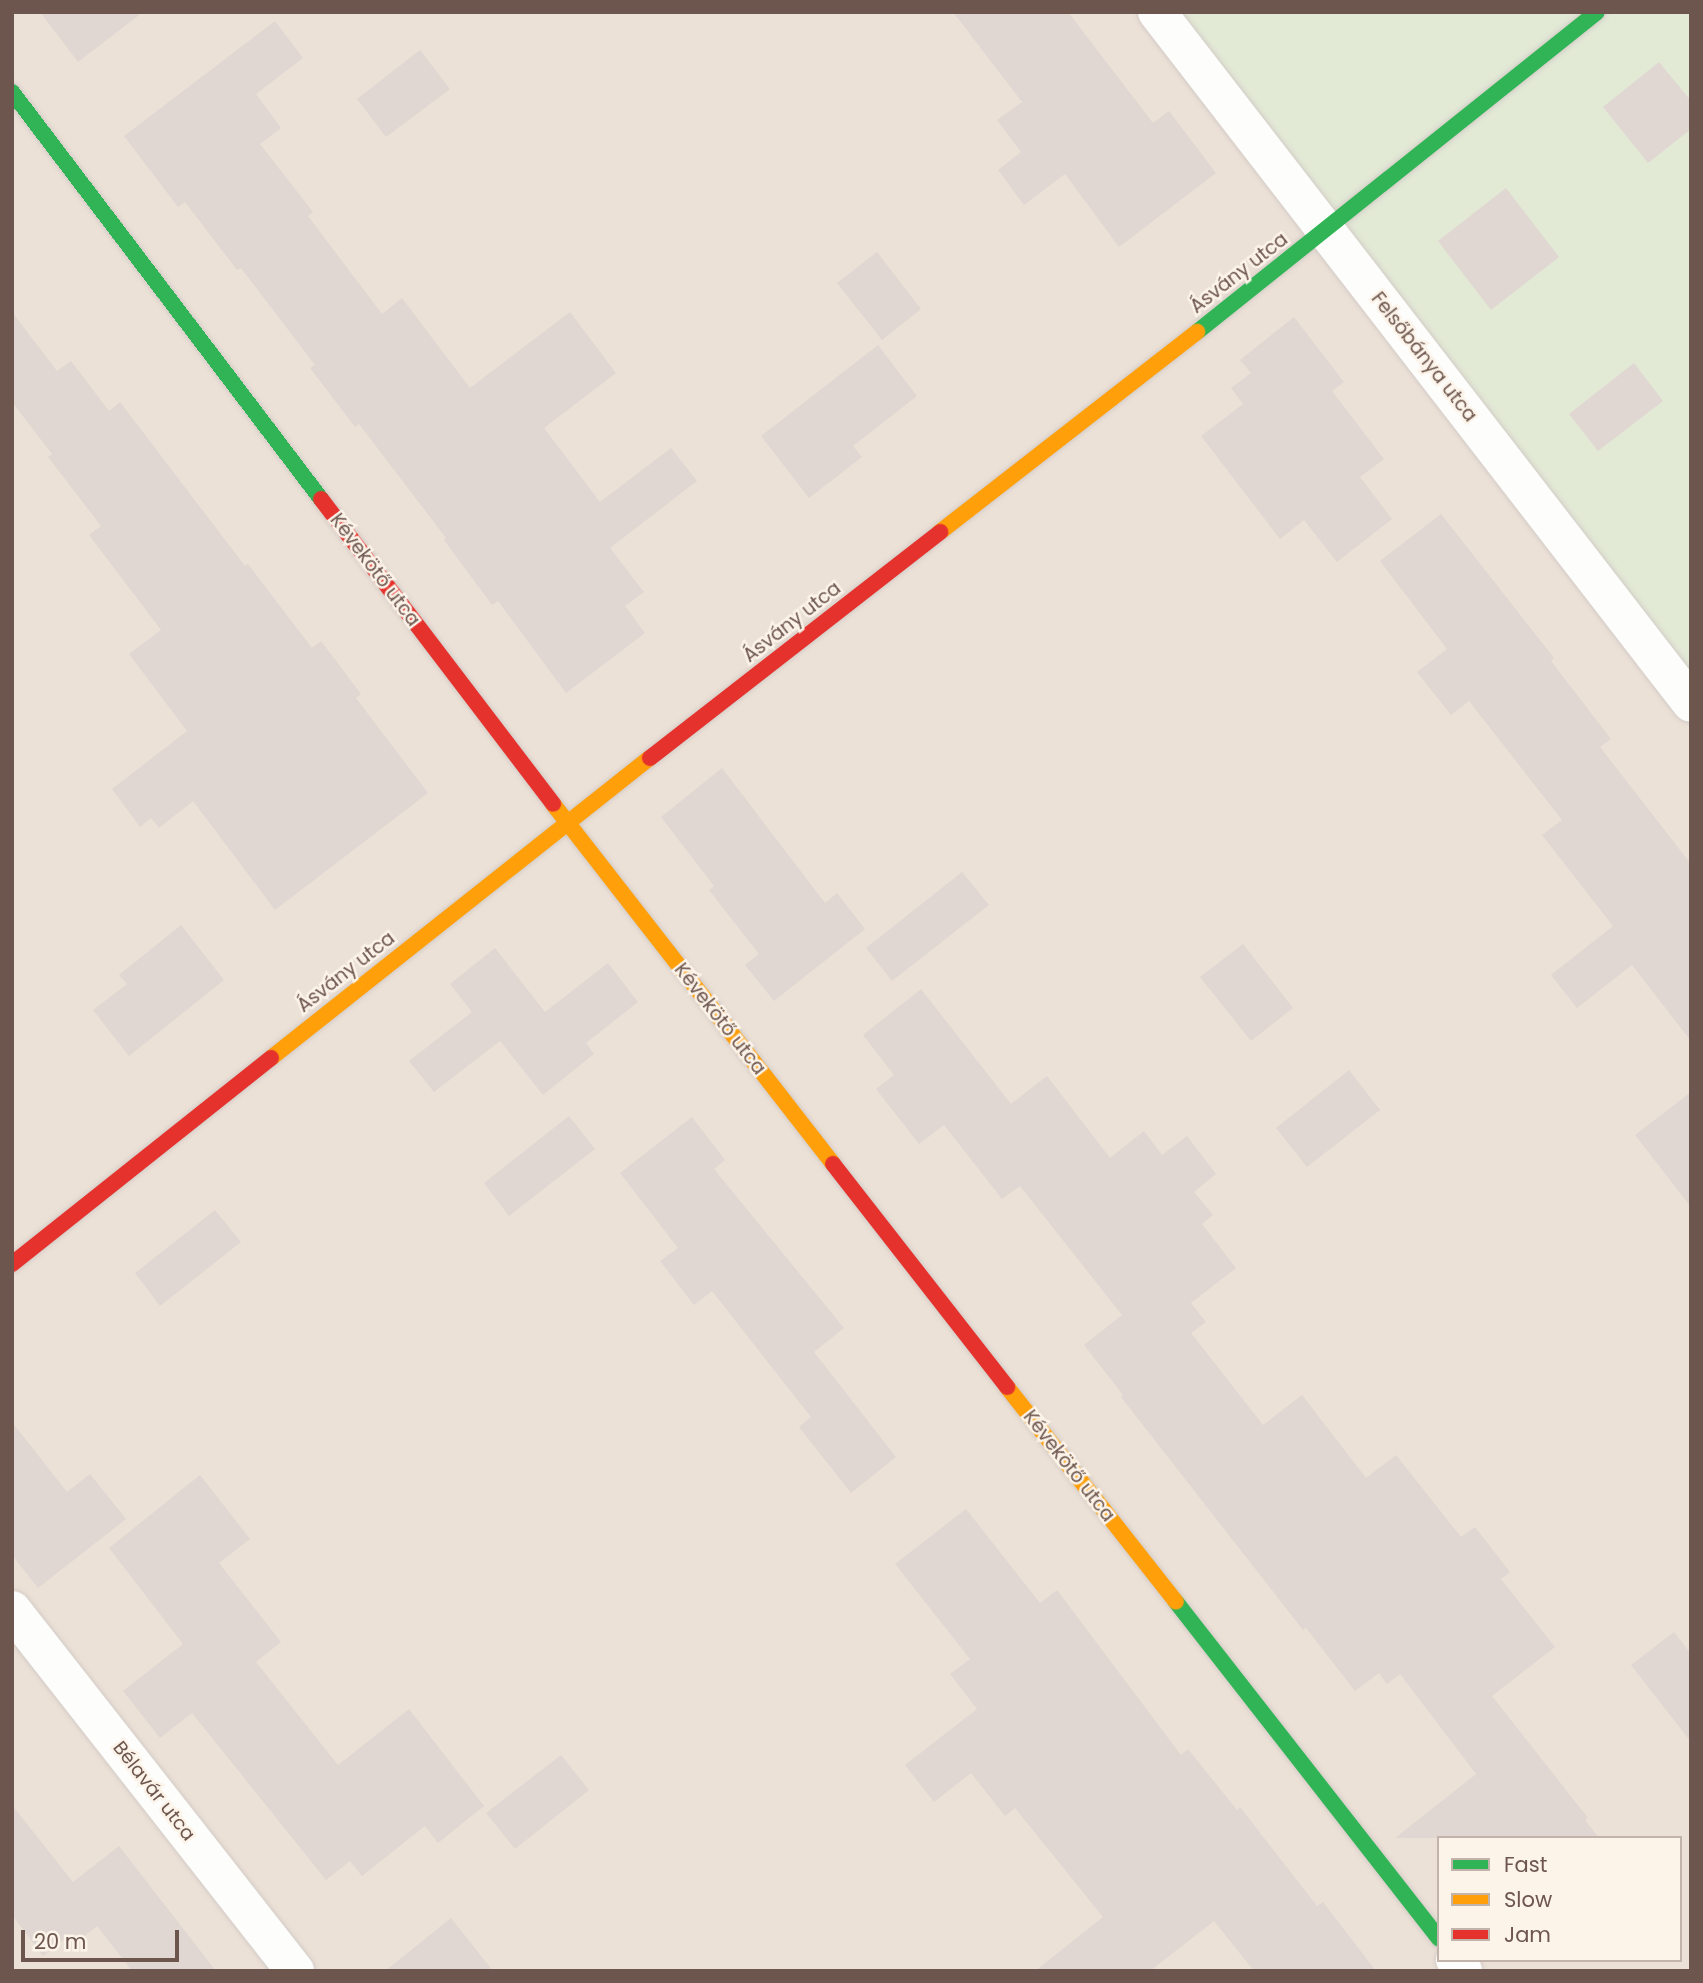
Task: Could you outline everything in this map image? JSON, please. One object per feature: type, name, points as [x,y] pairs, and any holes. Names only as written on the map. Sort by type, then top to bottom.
[{"type":"street","name":"Felsőbánya utca","points":[[1157,12],[1691,703]]},
{"type":"street","name":"Ásvány utca","points":[[12,1264],[567,824],[1327,231],[1597,12]]},
{"type":"street","name":"Kévekötő utca","points":[[12,92],[567,824],[1437,1936]]},
{"type":"street","name":"Bélavár utca","points":[[12,1610],[295,1971]]},
{"type":"shaded area","points":[[12,12],[1157,12],[1691,703],[1691,1971],[12,1971]]},
{"type":"green space","points":[[1157,12],[1691,12],[1691,703]]},
{"type":"building","points":[[40,12],[143,12],[78,62]]},
{"type":"building","points":[[953,12],[1068,12],[1153,123],[1169,111],[1216,173],[1119,247],[1065,174],[1024,205],[998,170],[1021,152],[997,120],[1022,102]]},
{"type":"building","points":[[275,21],[303,58],[256,94],[281,128],[260,144],[313,212],[308,216],[382,314],[402,298],[470,388],[570,312],[616,373],[544,428],[600,502],[671,448],[697,481],[610,548],[644,592],[625,606],[645,633],[566,693],[498,601],[492,605],[444,540],[446,538],[359,424],[355,427],[310,368],[315,365],[241,268],[237,270],[185,202],[178,207],[124,136]]},
{"type":"building","points":[[420,50],[450,89],[386,137],[357,99]]},
{"type":"building","points":[[1659,62],[1691,101],[1691,129],[1648,163],[1603,107]]},
{"type":"building","points":[[1506,188],[1559,257],[1491,310],[1438,241]]},
{"type":"building","points":[[877,252],[921,309],[882,340],[837,283]]},
{"type":"building","points":[[12,312],[57,371],[71,361],[109,411],[120,402],[245,566],[248,564],[312,648],[321,641],[361,694],[356,698],[428,793],[275,910],[193,801],[159,828],[151,818],[140,827],[112,789],[187,731],[129,654],[161,630],[89,535],[101,526],[48,457],[52,454],[12,402]]},
{"type":"building","points":[[1294,317],[1344,382],[1332,391],[1384,459],[1360,477],[1392,519],[1337,562],[1304,520],[1280,539],[1201,436],[1243,404],[1231,388],[1251,373],[1240,360]]},
{"type":"building","points":[[878,345],[917,396],[853,446],[862,457],[809,498],[761,436]]},
{"type":"building","points":[[1634,363],[1663,401],[1598,451],[1569,414]]},
{"type":"building","points":[[1441,514],[1554,658],[1551,661],[1611,739],[1600,747],[1691,864],[1691,1041],[1632,965],[1577,1008],[1551,975],[1613,926],[1542,835],[1562,820],[1469,701],[1451,715],[1417,672],[1447,649],[1380,561]]},
{"type":"building","points":[[722,768],[825,903],[837,893],[865,929],[774,1001],[745,965],[759,954],[709,890],[714,886],[661,817]]},
{"type":"building","points":[[962,872],[989,905],[892,981],[866,948]]},
{"type":"building","points":[[181,925],[224,980],[129,1056],[93,1010],[127,984],[119,975]]},
{"type":"building","points":[[1243,944],[1293,1008],[1251,1041],[1200,977]]},
{"type":"building","points":[[495,948],[545,1012],[608,963],[638,1002],[586,1043],[594,1054],[543,1095],[500,1041],[434,1092],[409,1061],[472,1012],[450,984]]},
{"type":"building","points":[[921,989],[1011,1104],[1047,1076],[1110,1158],[1144,1131],[1162,1155],[1187,1136],[1216,1174],[1194,1192],[1213,1215],[1202,1224],[1236,1268],[1191,1303],[1206,1322],[1191,1333],[1263,1425],[1302,1395],[1366,1478],[1396,1455],[1461,1537],[1475,1527],[1510,1572],[1501,1579],[1555,1647],[1492,1696],[1588,1818],[1585,1820],[1597,1836],[1395,1838],[1476,1774],[1400,1674],[1387,1684],[1379,1673],[1355,1691],[1306,1628],[1303,1630],[1121,1397],[1123,1395],[1084,1345],[1122,1315],[1020,1186],[1002,1199],[944,1125],[919,1144],[876,1089],[894,1075],[863,1035]]},
{"type":"building","points":[[1349,1070],[1380,1110],[1307,1167],[1276,1128]]},
{"type":"building","points":[[1691,1092],[1691,1207],[1635,1135]]},
{"type":"building","points":[[569,1116],[595,1149],[509,1216],[484,1183]]},
{"type":"building","points":[[692,1117],[725,1160],[714,1169],[844,1328],[814,1352],[896,1457],[851,1493],[799,1427],[811,1417],[712,1291],[694,1305],[660,1261],[678,1248],[620,1173]]},
{"type":"building","points":[[215,1210],[241,1242],[160,1306],[135,1273]]},
{"type":"building","points":[[12,1422],[67,1492],[90,1474],[126,1519],[38,1588],[12,1555]]},
{"type":"building","points":[[200,1475],[250,1539],[219,1563],[281,1642],[256,1662],[338,1765],[409,1709],[484,1806],[438,1843],[425,1826],[362,1876],[350,1861],[326,1880],[192,1713],[160,1738],[123,1691],[183,1644],[109,1548]]},
{"type":"building","points":[[966,1509],[1040,1603],[1057,1590],[1181,1755],[1188,1749],[1237,1810],[1240,1807],[1317,1906],[1323,1902],[1376,1971],[1254,1971],[1214,1921],[1150,1971],[1035,1971],[1103,1917],[1015,1808],[1005,1816],[971,1773],[934,1802],[905,1765],[977,1709],[950,1674],[970,1659],[895,1564]]},
{"type":"building","points":[[1674,1632],[1691,1654],[1691,1742],[1631,1665]]},
{"type":"building","points":[[561,1755],[589,1790],[515,1849],[486,1813]]},
{"type":"building","points":[[12,1805],[73,1882],[119,1846],[216,1971],[132,1971],[97,1926],[77,1942],[71,1934],[43,1956],[12,1915]]},
{"type":"building","points":[[451,1918],[493,1971],[385,1971]]},
{"type":"traffic: fast","points":[[1197,332],[1597,12]]},
{"type":"traffic: fast","points":[[12,92],[321,499]]},
{"type":"traffic: fast","points":[[1176,1602],[1437,1936]]},
{"type":"traffic: slow","points":[[940,532],[1197,332]]},
{"type":"traffic: slow","points":[[271,1058],[650,758]]},
{"type":"traffic: slow","points":[[553,804],[833,1164]]},
{"type":"traffic: slow","points":[[1007,1387],[1176,1602]]},
{"type":"traffic: jam","points":[[321,499],[553,804]]},
{"type":"traffic: jam","points":[[650,758],[940,532]]},
{"type":"traffic: jam","points":[[12,1264],[271,1058]]},
{"type":"traffic: jam","points":[[833,1164],[1007,1387]]}]
